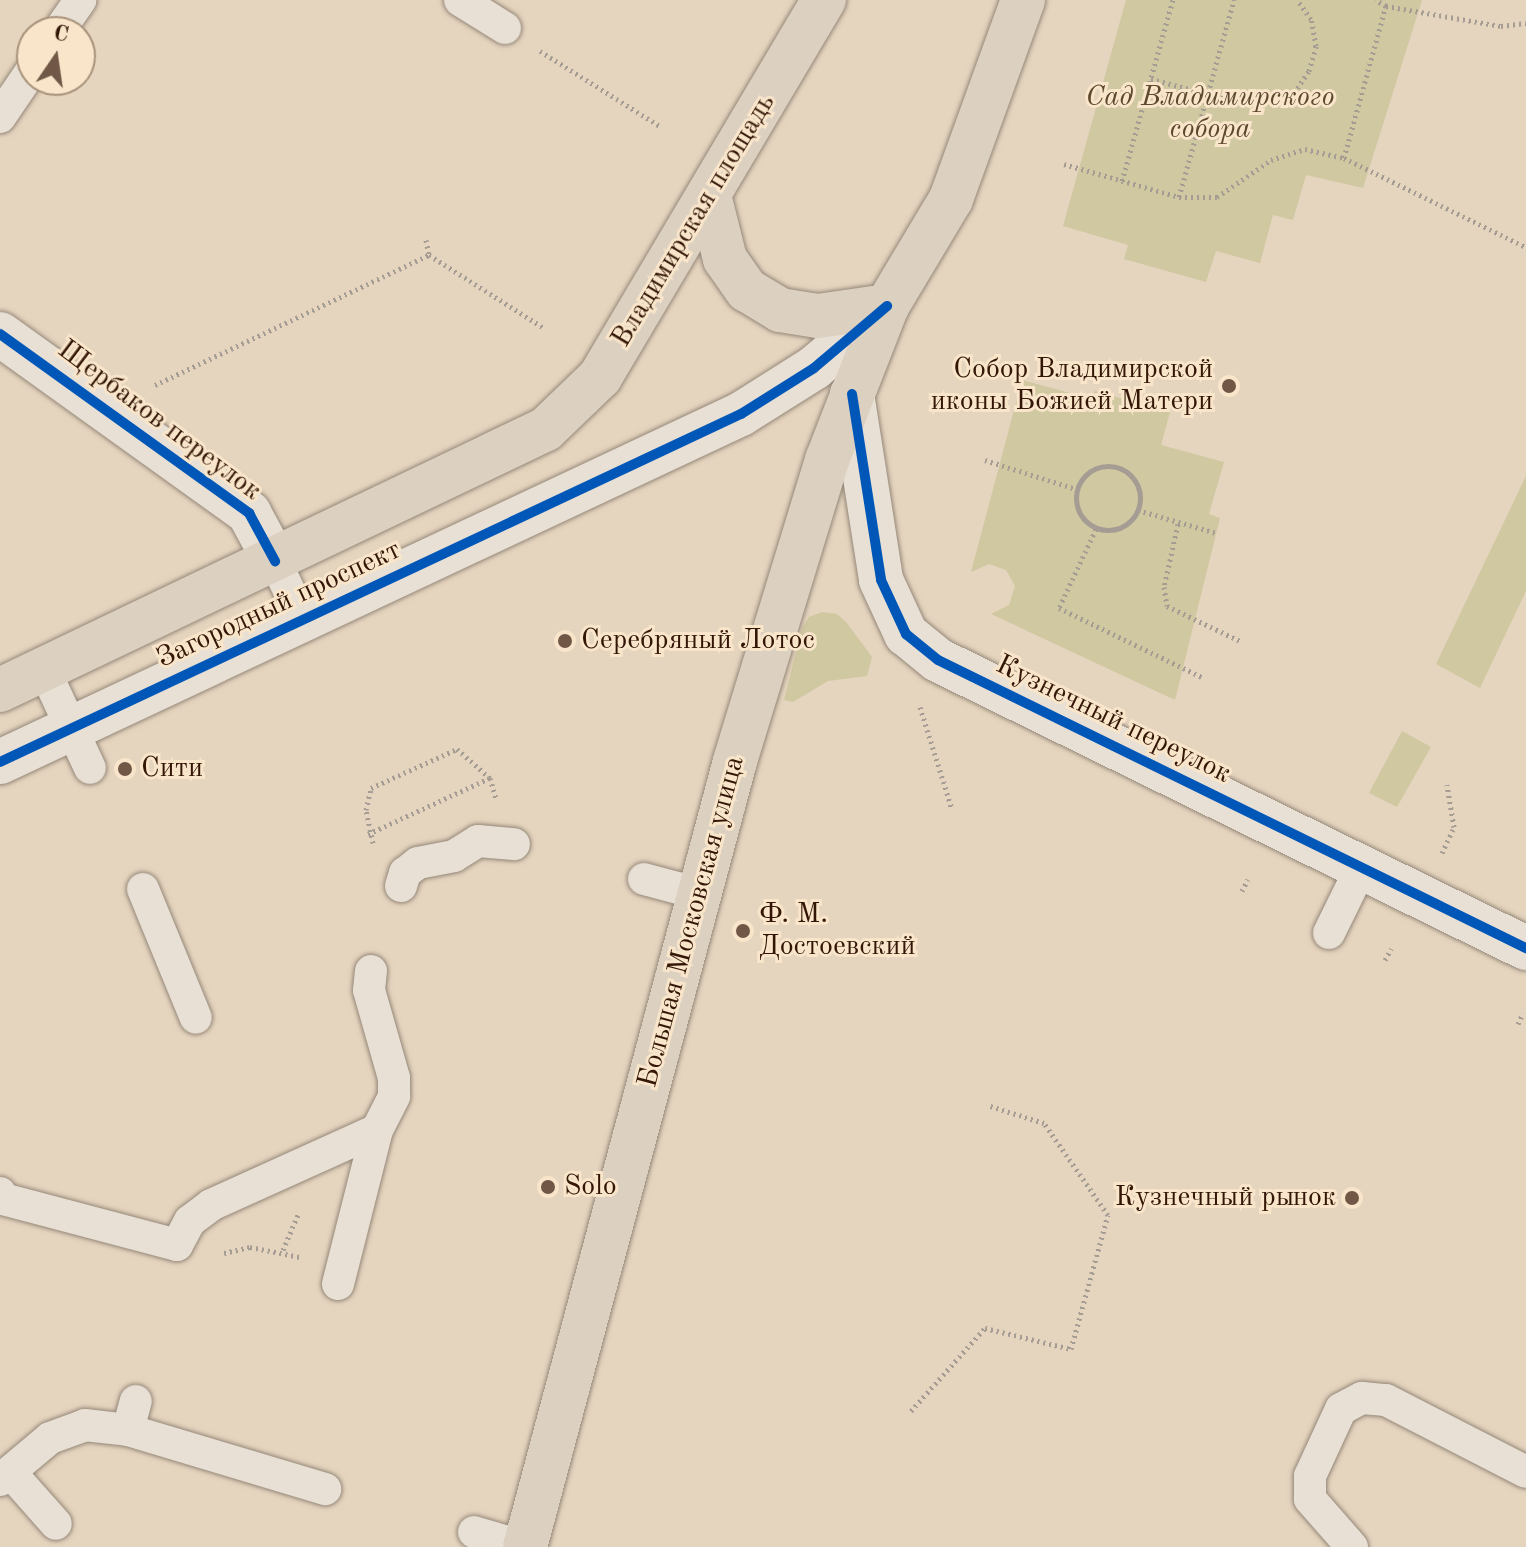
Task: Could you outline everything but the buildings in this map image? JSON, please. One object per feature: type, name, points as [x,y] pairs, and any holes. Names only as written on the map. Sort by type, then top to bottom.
[{"type":"main road","name":"Владимирская площадь","points":[[546,429],[600,377],[710,199],[824,0]]},
{"type":"main road","points":[[710,199],[725,259],[747,290],[780,310],[818,316],[887,306],[951,199],[1013,9]]},
{"type":"main road","name":"Большая Московская улица","points":[[525,1547],[755,691],[852,394],[887,306]]},
{"type":"main road","name":"Загородный проспект","points":[[0,690],[546,429]]},
{"type":"street","name":"Загородный проспект","points":[[0,762],[741,414],[814,368],[887,306]]},
{"type":"street","name":"Щербаков переулок","points":[[0,334],[249,513],[275,561]]},
{"type":"street","name":"Кузнечный переулок","points":[[852,394],[881,580],[906,634],[938,660],[1526,948]]},
{"type":"lane","points":[[460,0],[505,28]]},
{"type":"lane","points":[[0,117],[16,94]]},
{"type":"lane","points":[[275,561],[303,620]]},
{"type":"lane","points":[[44,669],[90,768]]},
{"type":"lane","points":[[403,879],[418,863],[503,841]]},
{"type":"lane","points":[[1329,933],[1361,868]]},
{"type":"lane","points":[[644,879],[700,894]]},
{"type":"lane","points":[[143,889],[196,1018]]},
{"type":"lane","points":[[338,1284],[377,1130],[394,1096],[394,1078],[369,990],[371,971]]},
{"type":"lane","points":[[1,1198],[174,1254],[190,1221],[211,1205],[377,1130]]},
{"type":"lane","points":[[1352,1547],[1310,1499],[1310,1476],[1341,1409],[1362,1398],[1386,1400],[1526,1472]]},
{"type":"lane","points":[[56,1524],[5,1476],[50,1438],[85,1425],[132,1415],[325,1489]]},
{"type":"lane","points":[[474,1532],[525,1547]]},
{"type":"path","points":[[1122,181],[1173,0]]},
{"type":"path","points":[[1179,197],[1234,0]]},
{"type":"path","points":[[1151,79],[1208,94],[1266,103],[1294,93],[1309,71],[1316,46],[1311,19],[1297,0]]},
{"type":"path","points":[[1376,0],[1386,6],[1501,26],[1526,23]]},
{"type":"path","points":[[1344,158],[1386,6]]},
{"type":"path","points":[[505,28],[661,127]]},
{"type":"path","points":[[1064,164],[1179,197],[1217,197],[1271,160],[1305,149],[1344,158],[1526,247]]},
{"type":"path","points":[[426,240],[429,255],[544,328]]},
{"type":"path","points":[[143,390],[429,255]]},
{"type":"path","points":[[985,460],[1076,489]]},
{"type":"path","points":[[1101,466],[1124,470],[1138,487],[1138,510],[1113,531],[1096,529],[1079,513],[1076,489],[1082,478],[1101,466]]},
{"type":"path","points":[[1138,510],[1216,533]]},
{"type":"path","points":[[1178,524],[1164,587],[1167,606],[1240,641]]},
{"type":"path","points":[[1096,529],[1059,608],[1202,677]]},
{"type":"path","points":[[919,703],[952,809]]},
{"type":"path","points":[[403,879],[382,857],[368,834],[366,810],[371,788],[457,749],[490,778],[499,808],[503,841]]},
{"type":"path","points":[[368,834],[490,778]]},
{"type":"path","points":[[1440,856],[1454,827],[1447,785]]},
{"type":"path","points":[[1242,891],[1248,879]]},
{"type":"path","points":[[1385,960],[1391,949]]},
{"type":"path","points":[[1518,1024],[1523,1013]]},
{"type":"path","points":[[911,1411],[985,1328],[1071,1349],[1108,1215],[1044,1123],[987,1105]]},
{"type":"path","points":[[174,1254],[218,1255],[250,1247],[283,1250],[313,1263],[338,1284]]},
{"type":"green space","name":"Сад Владимирского собора","points":[[1126,0],[1422,0],[1363,188],[1306,175],[1293,220],[1273,215],[1260,263],[1216,251],[1206,282],[1124,259],[1128,245],[1063,226]]},
{"type":"green space","points":[[1022,380],[1092,399],[1095,391],[1170,412],[1161,445],[1224,462],[1209,514],[1220,518],[1175,700],[991,614],[1009,605],[1015,586],[1006,570],[989,564],[971,572]]},
{"type":"green space","points":[[1526,476],[1526,591],[1480,688],[1436,664]]},
{"type":"green space","points":[[822,612],[837,614],[847,623],[872,657],[867,676],[828,681],[793,702],[784,700],[802,628],[809,617]]},
{"type":"green space","points":[[1402,731],[1431,747],[1397,807],[1369,793]]},
{"type":"cycle path","points":[[0,762],[741,414],[814,368],[887,306]]},
{"type":"cycle path","points":[[0,334],[249,513],[275,561]]},
{"type":"cycle path","points":[[852,394],[881,580],[906,634],[938,660],[1526,948]]},
{"type":"place","name":"Собор Владимирской иконы Божией Матери","points":[[1229,386]]},
{"type":"place","name":"Серебряный Лотос","points":[[565,641]]},
{"type":"place","name":"Сити","points":[[125,769]]},
{"type":"place","name":"Ф. М. Достоевский","points":[[743,931]]},
{"type":"place","name":"Solo","points":[[548,1187]]},
{"type":"place","name":"Кузнечный рынок","points":[[1352,1198]]}]
